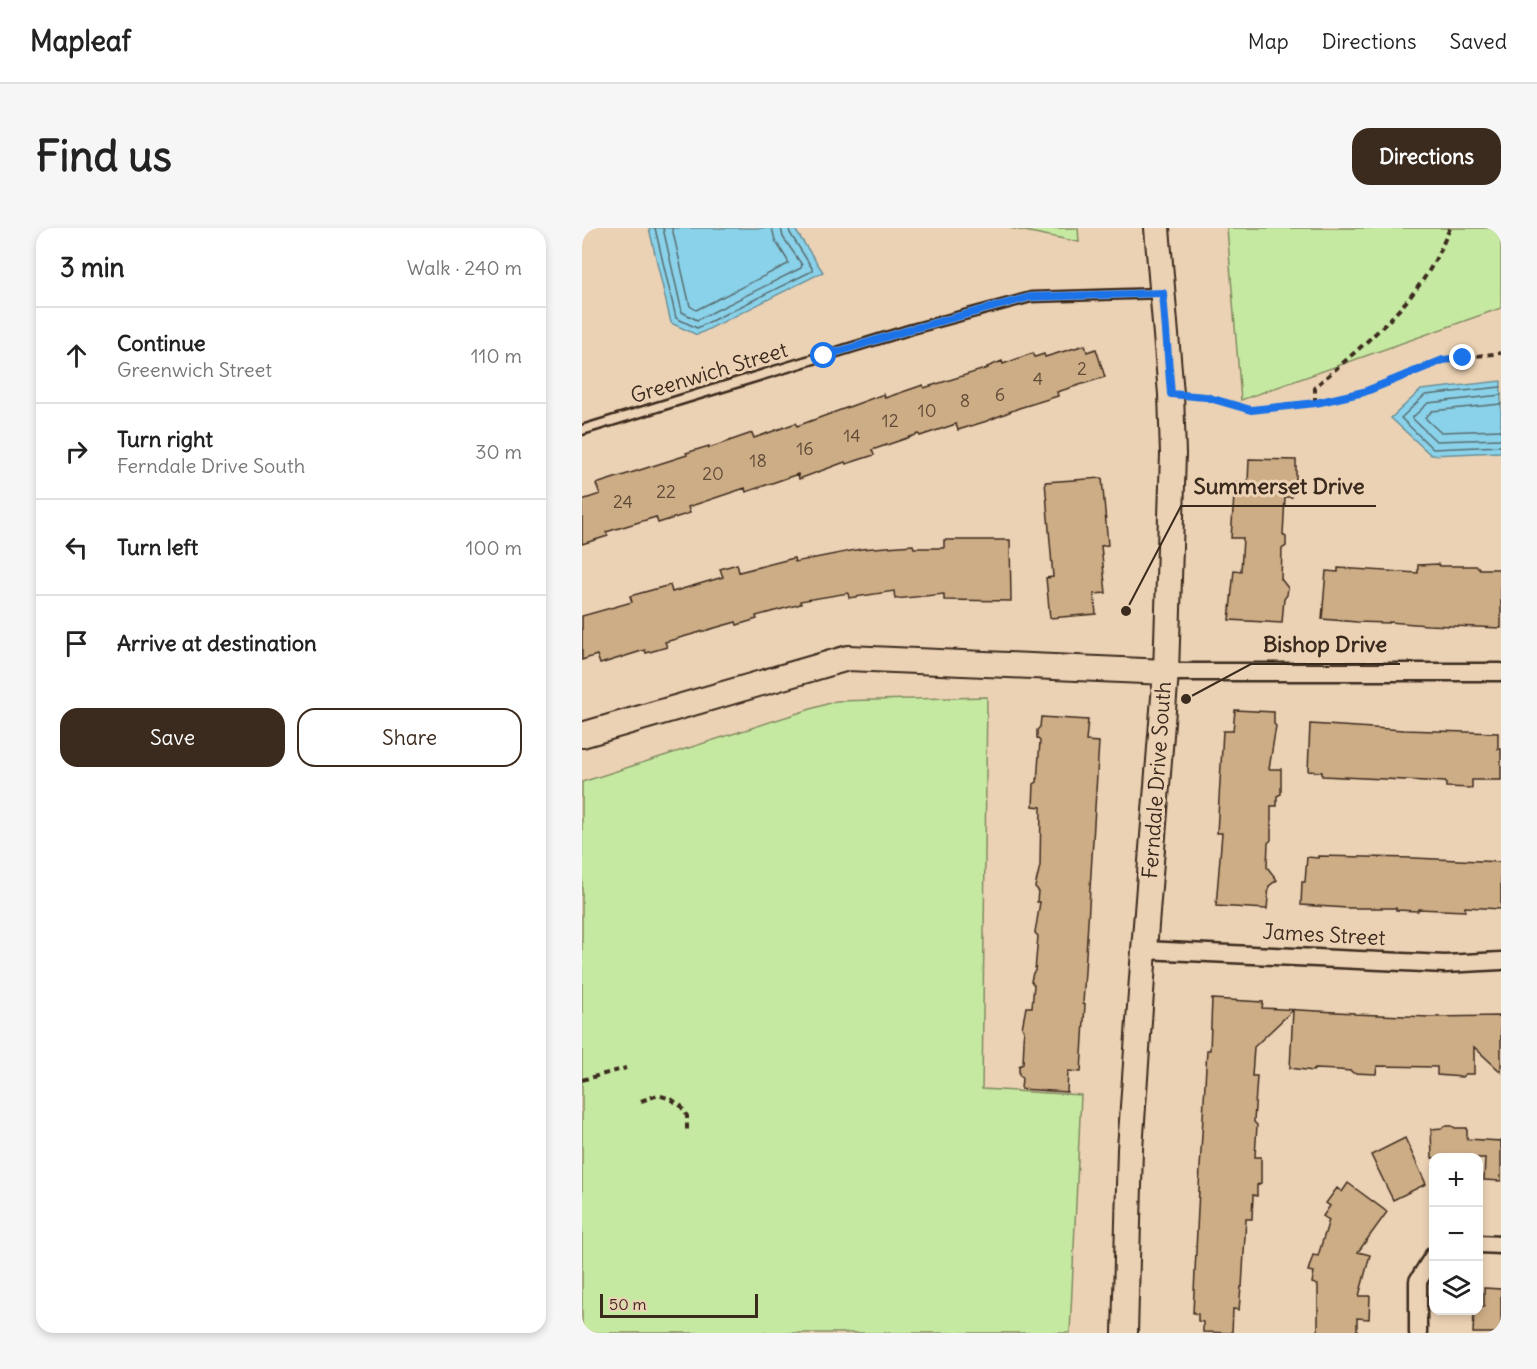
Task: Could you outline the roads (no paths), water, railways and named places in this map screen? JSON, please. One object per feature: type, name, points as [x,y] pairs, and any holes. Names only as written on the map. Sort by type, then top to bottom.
[{"type":"main road","name":"Ferndale Drive South","points":[[1125,1333],[1130,1149],[1166,672],[1173,454],[1171,394],[1157,228]]},
{"type":"main road","points":[[582,735],[848,658],[1166,672]]},
{"type":"street","points":[[1166,672],[1501,672]]},
{"type":"street","name":"James Street","points":[[1144,950],[1445,964],[1501,961]]},
{"type":"street","points":[[1483,1244],[1501,1245]]},
{"type":"street","points":[[1418,1333],[1418,1281],[1431,1261]]},
{"type":"lane","name":"Greenwich Street","points":[[582,430],[912,329],[1030,297],[1163,293]]},
{"type":"water","points":[[649,228],[794,228],[823,272],[697,335],[671,323]]},
{"type":"water","points":[[1501,381],[1501,452],[1431,455],[1391,418],[1421,390]]},
{"type":"place","name":"Summerset Drive","points":[[1126,611]]},
{"type":"place","name":"Bishop Drive","points":[[1186,699]]}]
